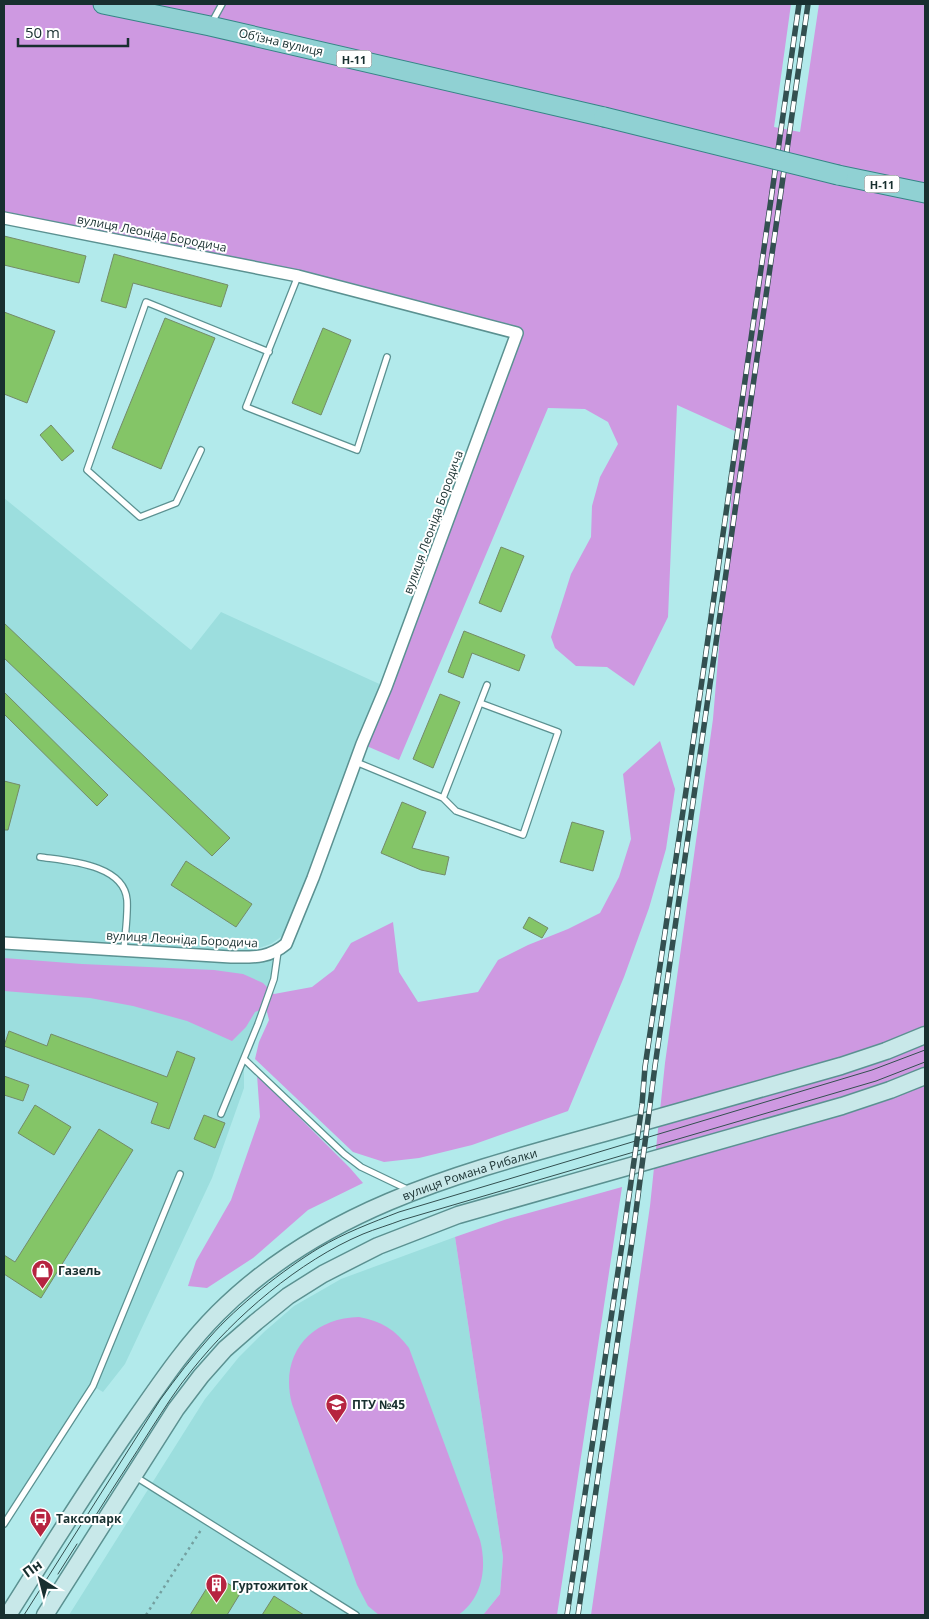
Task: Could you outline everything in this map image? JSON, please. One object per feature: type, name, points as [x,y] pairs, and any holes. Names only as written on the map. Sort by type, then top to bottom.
[{"type":"main road","name":"Обʼїзна вулиця","points":[[104,4],[210,26],[604,117],[838,175],[925,193]]},
{"type":"main road","name":"вулиця Романа Рибалки","points":[[8,1615],[106,1460],[188,1346],[249,1285],[281,1259],[354,1217],[414,1192],[510,1160],[841,1066],[886,1051],[925,1035]]},
{"type":"main road","points":[[45,1615],[176,1408],[201,1376],[225,1349],[288,1296],[350,1258],[458,1215],[842,1106],[925,1076]]},
{"type":"street","name":"вулиця Леоніда Бородича","points":[[4,218],[298,276],[517,333],[389,678],[286,944],[278,951],[265,956],[231,957],[4,943]]},
{"type":"lane","points":[[210,26],[222,4]]},
{"type":"lane","points":[[298,276],[246,407],[356,450],[387,357]]},
{"type":"lane","points":[[201,450],[176,503],[140,517],[87,470],[146,302],[269,352]]},
{"type":"lane","points":[[443,798],[487,685]]},
{"type":"lane","points":[[356,762],[443,798],[456,811],[523,835],[558,732],[480,703]]},
{"type":"lane","points":[[40,857],[99,868],[113,876],[124,889],[127,899],[124,950]]},
{"type":"lane","points":[[221,1114],[274,979],[278,951]]},
{"type":"lane","points":[[244,1059],[344,1154],[361,1167],[414,1192]]},
{"type":"lane","points":[[4,1524],[93,1386],[180,1174]]},
{"type":"lane","points":[[133,1475],[356,1615]]},
{"type":"lane","points":[[340,1615],[345,1608]]},
{"type":"path","points":[[146,1615],[206,1521]]},
{"type":"shaded area","points":[[4,4],[791,4],[774,127],[800,132],[819,4],[925,4],[925,1615],[591,1615],[650,1206],[665,1063],[713,719],[737,432],[677,405],[668,617],[634,686],[607,667],[576,666],[555,648],[551,637],[571,574],[591,537],[592,506],[600,477],[618,444],[608,422],[585,409],[548,408],[399,760],[362,744],[517,333],[298,276],[4,218]]},
{"type":"shaded area","points":[[4,498],[191,650],[221,612],[386,687],[285,934],[271,944],[233,957],[278,951],[274,979],[244,1059],[244,1088],[212,1178],[125,1364],[103,1392],[93,1386],[4,1524]]},
{"type":"shaded area","points":[[660,741],[675,789],[666,849],[649,908],[624,977],[568,1111],[472,1145],[419,1158],[384,1162],[353,1152],[255,1059],[259,1042],[269,1020],[266,1008],[255,1012],[246,1027],[232,1041],[187,1021],[133,1006],[90,998],[4,991],[4,958],[82,964],[214,970],[243,974],[263,983],[274,994],[312,987],[334,970],[351,943],[393,922],[399,972],[418,1002],[478,992],[498,960],[600,913],[619,877],[631,839],[623,774]]},
{"type":"shaded area","points":[[257,1075],[363,1183],[308,1210],[253,1258],[207,1288],[188,1286],[196,1261],[231,1200],[260,1117]]},
{"type":"shaded area","points":[[622,1187],[557,1615],[483,1615],[500,1594],[503,1557],[455,1237],[507,1219]]},
{"type":"shaded area","name":"ПТУ №45","points":[[455,1237],[503,1557],[500,1594],[483,1615],[69,1615],[205,1399],[239,1357],[264,1332],[294,1306],[341,1279]]},
{"type":"shaded area","points":[[359,1317],[387,1327],[399,1336],[409,1348],[480,1540],[483,1561],[481,1581],[473,1600],[458,1615],[379,1615],[368,1606],[357,1585],[292,1404],[289,1386],[290,1370],[302,1342],[326,1324],[342,1319]]},
{"type":"building","points":[[4,236],[86,256],[79,283],[4,265]]},
{"type":"building","points":[[114,254],[228,285],[221,307],[133,283],[126,308],[101,301]]},
{"type":"building","points":[[4,312],[55,331],[27,403],[4,394]]},
{"type":"building","points":[[165,318],[215,338],[161,469],[112,448]]},
{"type":"building","points":[[323,328],[351,340],[321,415],[292,403]]},
{"type":"building","points":[[51,425],[74,451],[62,461],[40,435]]},
{"type":"building","points":[[501,547],[524,556],[501,612],[479,603]]},
{"type":"building","points":[[4,623],[230,838],[212,856],[4,658]]},
{"type":"building","points":[[464,631],[525,655],[519,671],[472,653],[463,678],[448,672]]},
{"type":"building","points":[[4,692],[108,795],[97,806],[4,714]]},
{"type":"building","points":[[440,694],[460,702],[433,768],[413,759]]},
{"type":"building","points":[[4,781],[20,785],[8,830],[4,830]]},
{"type":"building","points":[[402,802],[426,812],[412,848],[449,857],[445,875],[421,870],[381,853]]},
{"type":"building","points":[[572,822],[604,831],[593,871],[560,862]]},
{"type":"building","points":[[186,861],[252,904],[236,927],[171,885]]},
{"type":"building","points":[[529,917],[548,928],[542,938],[523,928]]},
{"type":"building","points":[[9,1031],[47,1046],[51,1034],[167,1077],[177,1051],[195,1058],[169,1129],[151,1123],[158,1103],[4,1046]]},
{"type":"building","points":[[4,1076],[29,1085],[23,1101],[4,1095]]},
{"type":"building","points":[[35,1105],[71,1127],[54,1155],[18,1133]]},
{"type":"building","points":[[204,1115],[225,1123],[215,1148],[194,1139]]},
{"type":"building","points":[[99,1129],[133,1150],[41,1298],[4,1274],[4,1255],[15,1262]]},
{"type":"building","name":"Гуртожиток","points":[[215,1575],[241,1592],[227,1615],[190,1615]]},
{"type":"building","points":[[274,1596],[304,1615],[262,1615]]},
{"type":"tram line","points":[[24,1615],[160,1400],[190,1360],[221,1325],[247,1301],[319,1248],[348,1233],[399,1212],[872,1070],[925,1050]]},
{"type":"tram line","points":[[96,1515],[186,1377],[209,1350],[248,1310],[270,1292],[315,1259],[339,1245],[402,1220],[876,1081],[925,1062]]},
{"type":"tram line","points":[[58,1574],[77,1544]]},
{"type":"railway","points":[[567,1615],[624,1231],[642,1105],[645,1067],[799,4]]},
{"type":"railway","points":[[578,1615],[808,4]]},
{"type":"place","name":"Газель","points":[[42,1289]]},
{"type":"place","name":"ПТУ №45","points":[[336,1423]]},
{"type":"place","name":"Таксопарк","points":[[40,1537]]},
{"type":"place","name":"Гуртожиток","points":[[216,1604]]}]
